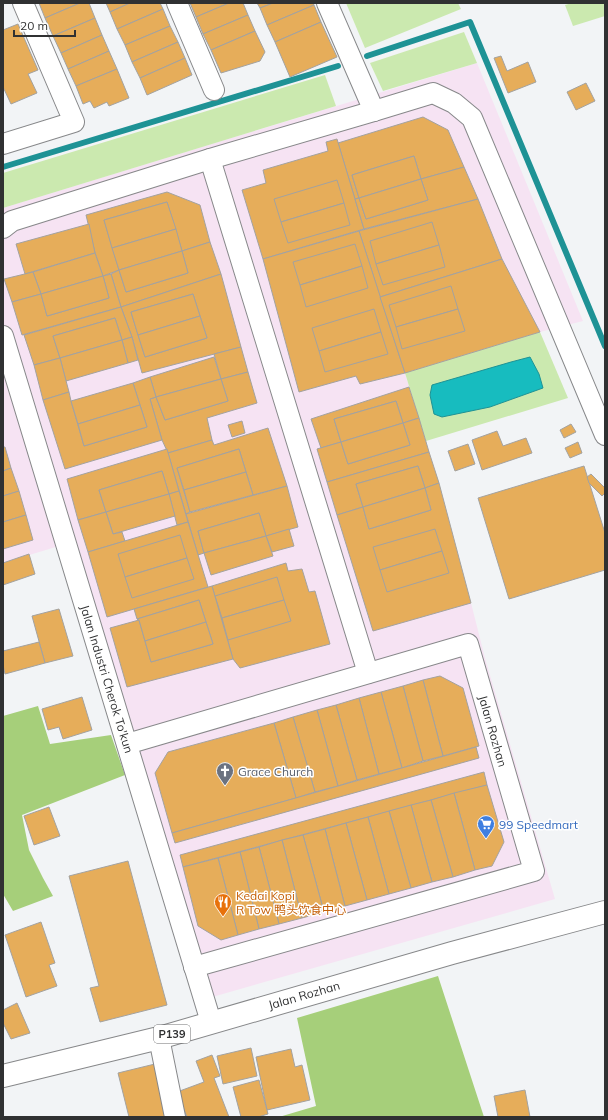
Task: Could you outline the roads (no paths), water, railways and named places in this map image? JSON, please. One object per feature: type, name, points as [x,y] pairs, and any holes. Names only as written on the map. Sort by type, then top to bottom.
[{"type":"main road","name":"Jalan Rozhan","points":[[3,1076],[159,1038],[460,951],[605,912]]},
{"type":"street","points":[[3,144],[74,122],[23,3]]},
{"type":"street","points":[[177,3],[214,90]]},
{"type":"street","points":[[327,3],[374,111]]},
{"type":"street","points":[[3,228],[12,220],[210,159],[433,93],[454,103],[472,118],[605,435]]},
{"type":"street","points":[[127,744],[368,674],[210,159]]},
{"type":"street","name":"Jalan Industri Cherok To'kun","points":[[3,336],[211,1022]]},
{"type":"street","name":"Jalan Rozhan","points":[[194,967],[534,871],[468,644],[368,674]]},
{"type":"street","points":[[159,1038],[175,1117]]},
{"type":"water","points":[[530,357],[539,374],[543,388],[490,407],[442,417],[434,414],[430,395],[432,385]]},
{"type":"waterway","points":[[367,56],[470,22],[605,346]]},
{"type":"waterway","points":[[3,167],[338,66]]},
{"type":"place","name":"Grace Church","points":[[225,786]]},
{"type":"place","name":"99 Speedmart","points":[[486,839]]},
{"type":"place","name":"Kedai Kopi R Tow 鸭头饮食中心","points":[[223,917]]}]
